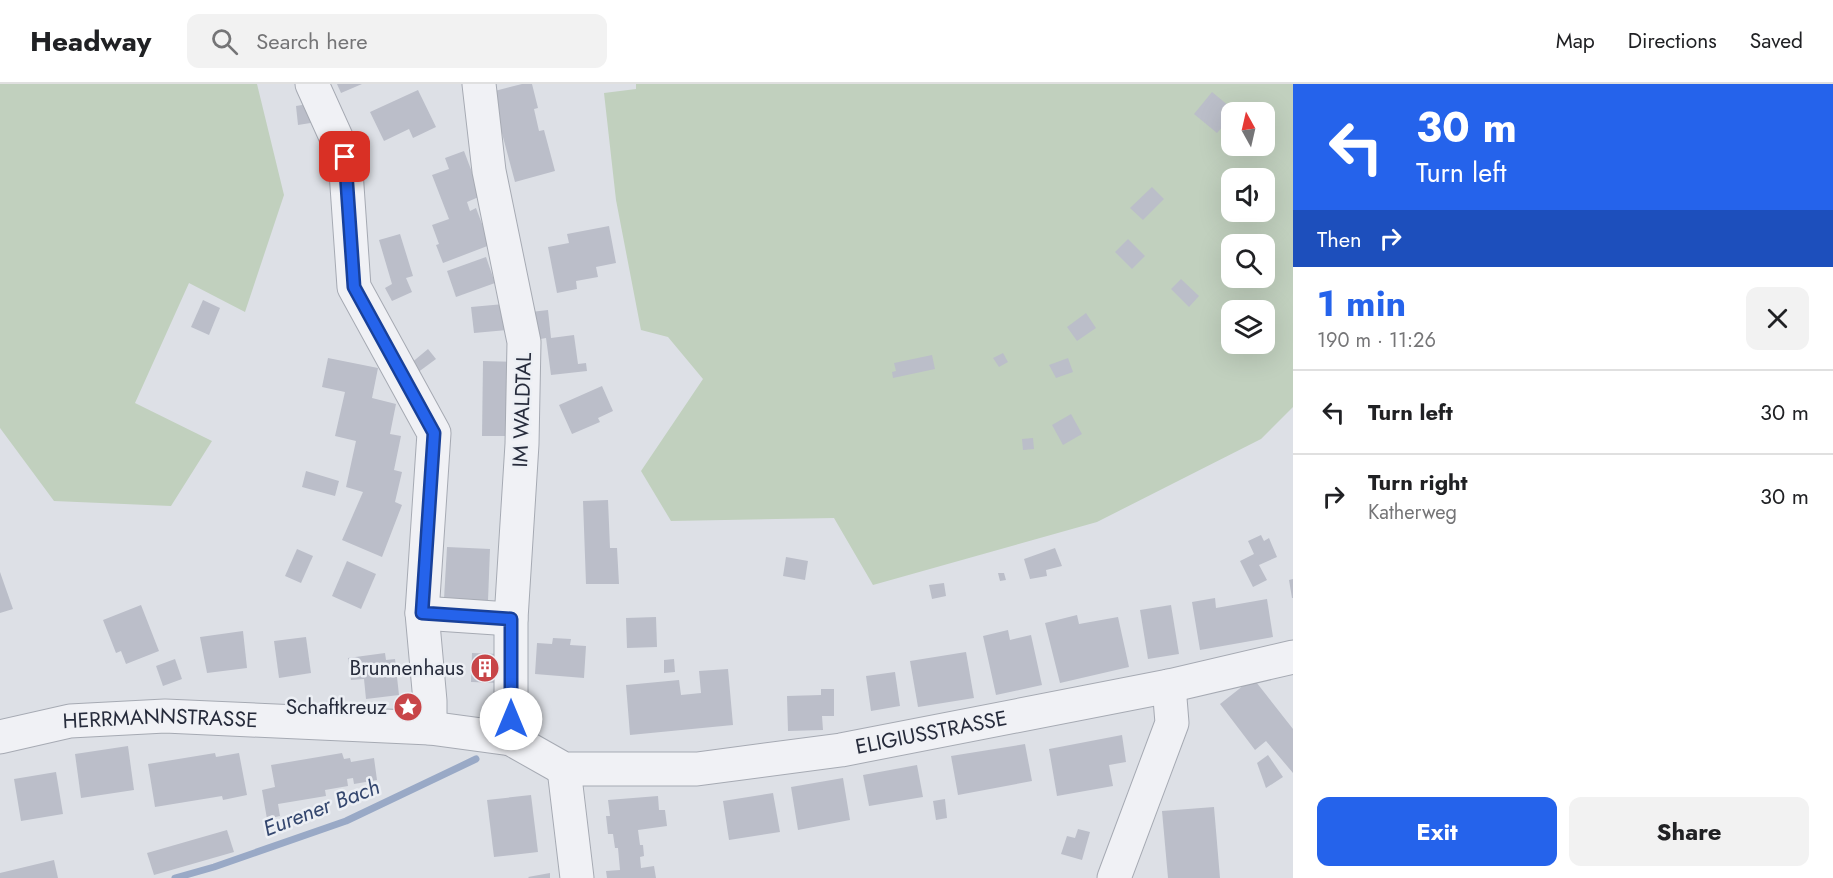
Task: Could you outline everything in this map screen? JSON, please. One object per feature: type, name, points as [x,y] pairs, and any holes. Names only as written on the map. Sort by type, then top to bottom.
[{"type":"street","points":[[312,84],[345,157],[354,287],[434,433],[422,613],[430,701],[430,728]]},
{"type":"street","name":"IM WALDTAL","points":[[479,84],[489,171],[524,342],[522,444],[511,619],[511,739]]},
{"type":"street","points":[[422,613],[511,619]]},
{"type":"street","name":"ELIGIUSSTRASSE","points":[[564,769],[698,769],[841,750],[1169,686],[1293,657]]},
{"type":"street","points":[[1114,878],[1172,723],[1169,686]]},
{"type":"street","name":"HERRMANNSTRASSE","points":[[0,737],[70,721],[147,716],[430,728],[511,739],[564,769]]},
{"type":"street","points":[[564,769],[577,878]]},
{"type":"green space","points":[[0,84],[257,84],[284,195],[245,312],[189,283],[135,403],[212,441],[171,506],[54,501],[0,428]]},
{"type":"green space","points":[[636,84],[1293,84],[1293,407],[1261,439],[1097,522],[873,585],[834,518],[671,521],[641,471],[703,379],[668,337],[641,330],[616,200],[604,93],[636,89]]},
{"type":"building","points":[[337,84],[362,84],[341,93]]},
{"type":"building","points":[[522,84],[532,84],[538,108],[534,109],[539,131],[544,130],[555,171],[515,182],[491,92]]},
{"type":"building","points":[[418,90],[436,127],[413,138],[409,129],[384,141],[370,112]]},
{"type":"building","points":[[1212,92],[1224,102],[1221,102],[1221,128],[1217,133],[1194,114]]},
{"type":"building","points":[[320,102],[323,121],[298,125],[296,106]]},
{"type":"building","points":[[464,151],[481,196],[467,202],[470,211],[476,208],[490,245],[443,263],[432,225],[449,219],[432,175],[449,169],[445,158]]},
{"type":"building","points":[[1152,187],[1164,199],[1143,220],[1130,208]]},
{"type":"building","points":[[609,226],[616,263],[596,267],[598,277],[576,281],[577,289],[557,293],[548,247],[569,243],[567,234]]},
{"type":"building","points":[[400,234],[413,276],[406,278],[412,292],[392,301],[385,288],[392,284],[379,240]]},
{"type":"building","points":[[1128,239],[1145,256],[1132,269],[1115,252]]},
{"type":"building","points":[[486,257],[495,283],[456,297],[447,271]]},
{"type":"building","points":[[1181,279],[1199,296],[1189,307],[1171,289]]},
{"type":"building","points":[[203,300],[220,308],[209,335],[191,327]]},
{"type":"building","points":[[504,304],[507,330],[474,333],[471,307]]},
{"type":"building","points":[[548,310],[551,338],[574,335],[578,364],[586,363],[587,371],[551,375],[546,338],[535,340],[531,312]]},
{"type":"building","points":[[1086,313],[1096,328],[1077,341],[1067,327]]},
{"type":"building","points":[[428,349],[436,359],[417,373],[410,364]]},
{"type":"building","points":[[1003,353],[1008,362],[999,367],[993,358]]},
{"type":"building","points":[[932,355],[935,369],[893,378],[892,372],[896,371],[894,363]]},
{"type":"building","points":[[328,358],[378,368],[372,398],[396,404],[390,434],[401,436],[394,470],[402,472],[395,502],[402,505],[382,557],[342,540],[363,492],[346,487],[356,441],[335,436],[345,392],[322,387]]},
{"type":"building","points":[[1068,358],[1073,372],[1056,378],[1049,365]]},
{"type":"building","points":[[483,361],[517,362],[516,436],[482,436]]},
{"type":"building","points":[[602,386],[613,411],[598,418],[600,422],[572,434],[559,405]]},
{"type":"building","points":[[1071,414],[1082,434],[1063,445],[1052,425]]},
{"type":"building","points":[[1033,438],[1034,449],[1023,450],[1022,439]]},
{"type":"building","points":[[306,471],[339,481],[335,496],[302,487]]},
{"type":"building","points":[[608,500],[610,548],[617,548],[619,584],[586,584],[583,501]]},
{"type":"building","points":[[1261,535],[1264,541],[1269,538],[1277,557],[1259,565],[1267,580],[1253,587],[1240,561],[1254,554],[1248,541]]},
{"type":"building","points":[[447,547],[490,549],[488,601],[444,599]]},
{"type":"building","points":[[1055,548],[1062,566],[1046,570],[1047,576],[1030,579],[1024,559]]},
{"type":"building","points":[[297,549],[313,556],[301,583],[285,576]]},
{"type":"building","points":[[786,557],[808,561],[805,580],[783,576]]},
{"type":"building","points":[[347,561],[376,574],[361,609],[332,596]]},
{"type":"building","points":[[0,572],[13,609],[0,613]]},
{"type":"building","points":[[998,573],[1004,573],[1006,580],[1000,581]]},
{"type":"building","points":[[1293,579],[1293,598],[1292,598],[1289,580]]},
{"type":"building","points":[[944,583],[946,596],[932,599],[929,585]]},
{"type":"building","points":[[1215,598],[1216,608],[1267,599],[1273,637],[1200,650],[1192,602]]},
{"type":"building","points":[[141,605],[159,651],[126,664],[121,651],[116,653],[103,620]]},
{"type":"building","points":[[1171,605],[1179,654],[1148,659],[1140,610]]},
{"type":"building","points":[[1077,615],[1079,624],[1118,617],[1129,667],[1060,683],[1045,623]]},
{"type":"building","points":[[656,617],[657,647],[627,648],[626,618]]},
{"type":"building","points":[[1008,630],[1010,640],[1031,635],[1042,685],[996,695],[983,636]]},
{"type":"building","points":[[243,631],[247,668],[207,673],[200,637]]},
{"type":"building","points":[[306,637],[311,673],[279,678],[274,641]]},
{"type":"building","points":[[553,638],[571,639],[570,645],[586,646],[584,678],[535,674],[537,643],[552,644]]},
{"type":"building","points":[[966,652],[974,698],[918,707],[910,661]]},
{"type":"building","points":[[385,653],[386,660],[395,659],[399,695],[366,699],[364,679],[351,680],[348,658]]},
{"type":"building","name":"Brunnenhaus","points":[[472,653],[500,654],[499,683],[471,682]]},
{"type":"building","points":[[175,659],[182,679],[163,686],[156,666]]},
{"type":"building","points":[[674,659],[675,672],[664,673],[664,660]]},
{"type":"building","points":[[728,669],[733,725],[630,735],[626,685],[679,680],[681,695],[701,693],[699,671]]},
{"type":"building","points":[[895,672],[900,706],[871,711],[866,676]]},
{"type":"building","points":[[1253,678],[1293,729],[1293,773],[1266,741],[1255,750],[1220,704]]},
{"type":"building","points":[[821,689],[834,689],[834,716],[822,716],[823,730],[788,731],[787,696],[821,695]]},
{"type":"building","points":[[1122,735],[1126,762],[1109,765],[1113,786],[1057,796],[1049,749]]},
{"type":"building","points":[[1025,744],[1032,781],[958,795],[951,756]]},
{"type":"building","points":[[128,746],[134,790],[81,798],[75,754]]},
{"type":"building","points":[[215,753],[216,757],[239,753],[247,795],[223,800],[222,796],[155,807],[148,764]]},
{"type":"building","points":[[342,753],[344,759],[350,758],[351,762],[374,758],[377,780],[354,784],[353,778],[347,779],[348,786],[325,790],[326,796],[278,804],[280,816],[267,819],[262,790],[275,787],[271,765]]},
{"type":"building","points":[[1268,755],[1283,777],[1266,788],[1257,763]]},
{"type":"building","points":[[917,765],[923,797],[869,806],[863,775]]},
{"type":"building","points":[[56,772],[63,814],[21,821],[14,779]]},
{"type":"building","points":[[843,778],[850,820],[798,830],[791,787]]},
{"type":"building","points":[[773,793],[780,832],[729,840],[723,801]]},
{"type":"building","points":[[531,795],[538,852],[494,857],[487,800]]},
{"type":"building","points":[[658,796],[659,810],[665,810],[667,826],[638,830],[644,856],[640,857],[641,868],[654,866],[656,878],[607,878],[606,871],[620,870],[618,848],[615,848],[613,834],[608,834],[606,816],[610,816],[608,800]]},
{"type":"building","points":[[945,799],[947,818],[936,820],[933,801]]},
{"type":"building","points":[[1214,807],[1220,878],[1168,878],[1162,811]]},
{"type":"building","points":[[1078,829],[1090,832],[1082,860],[1061,854],[1067,836],[1075,838]]},
{"type":"building","points":[[227,830],[234,852],[154,875],[147,853]]},
{"type":"building","points":[[54,860],[58,878],[0,878],[0,873]]},
{"type":"building","points":[[550,873],[550,878],[528,877]]},
{"type":"waterway","name":"Eurener Bach","points":[[175,878],[214,867],[346,821],[476,759]]},
{"type":"place","name":"Brunnenhaus","points":[[485,668]]},
{"type":"place","name":"Schaftkreuz","points":[[408,707]]},
{"type":"route","points":[[345,157],[354,287],[434,433],[422,613],[511,619],[511,719]]}]
